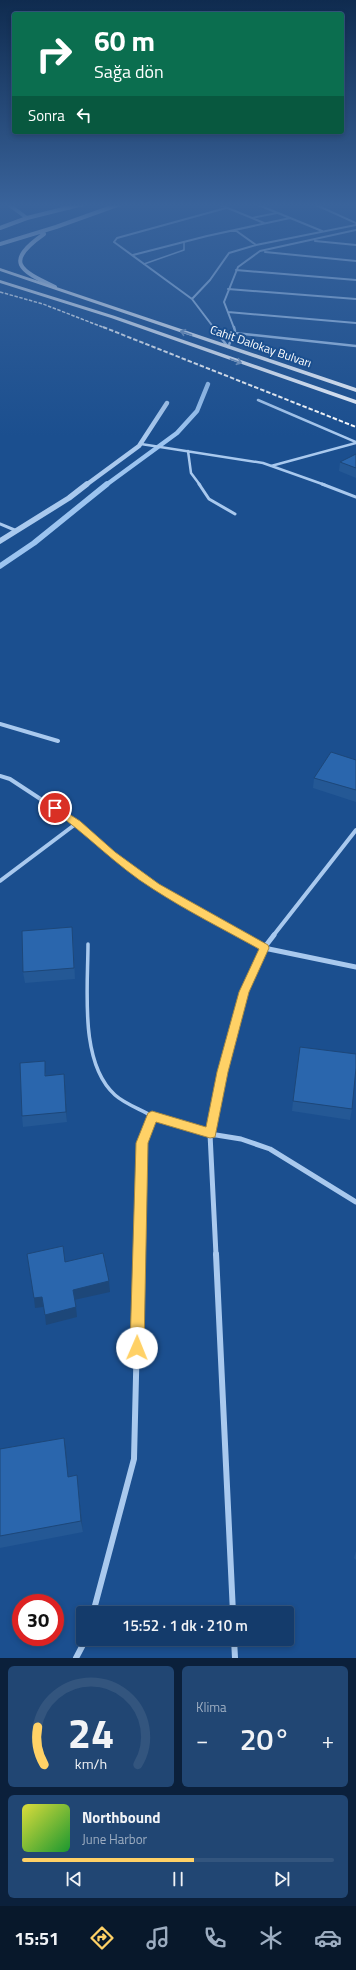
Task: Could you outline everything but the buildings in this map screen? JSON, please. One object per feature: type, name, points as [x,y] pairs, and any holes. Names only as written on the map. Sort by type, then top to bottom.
[{"type":"main road","name":"Cahit Dalokay Bulvarı","points":[[1,281],[113,317],[356,402]]},
{"type":"main road","name":"Cahit Dalokay Bulvarı","points":[[39,281],[356,390]]},
{"type":"main road","points":[[43,281],[55,287]]},
{"type":"street","points":[[168,281],[192,299],[228,347],[235,333],[224,302],[231,281]]},
{"type":"street","points":[[192,299],[209,281]]},
{"type":"street","points":[[228,289],[356,299]]},
{"type":"street","points":[[228,312],[356,322]]},
{"type":"street","points":[[235,333],[356,346]]},
{"type":"street","points":[[258,400],[356,443]]},
{"type":"street","points":[[0,541],[69,498],[141,444],[167,403]]},
{"type":"street","points":[[271,466],[356,443]]},
{"type":"street","points":[[141,444],[263,463],[356,497]]},
{"type":"street","points":[[188,451],[191,473],[209,499],[235,514]]},
{"type":"street","points":[[0,524],[17,531]]},
{"type":"street","points":[[0,724],[58,740]]},
{"type":"street","points":[[0,776],[10,779],[77,823],[111,854],[156,886],[264,948],[356,967]]},
{"type":"street","points":[[0,881],[77,823]]},
{"type":"street","points":[[233,1606],[210,1134],[222,1072],[244,992],[264,948],[356,830]]},
{"type":"street","points":[[95,1606],[134,1459],[142,1143],[152,1116],[210,1134],[241,1139],[270,1149],[356,1202]]},
{"type":"street","points":[[76,1658],[82,1646]]},
{"type":"street","points":[[234,1646],[235,1658]]},
{"type":"lane","points":[[88,944],[89,1040],[92,1056],[98,1071],[114,1095],[152,1116]]},
{"type":"waterway","points":[[106,485],[177,433],[197,411],[208,384]]},
{"type":"waterway","points":[[0,566],[34,543],[107,484]]},
{"type":"railway","points":[[0,292],[43,304],[105,328]]},
{"type":"railway","points":[[103,327],[356,427]]},
{"type":"route","points":[[55,808],[77,823],[111,854],[156,886],[264,948],[244,992],[222,1072],[210,1134],[152,1116],[142,1143],[137,1348]]}]
